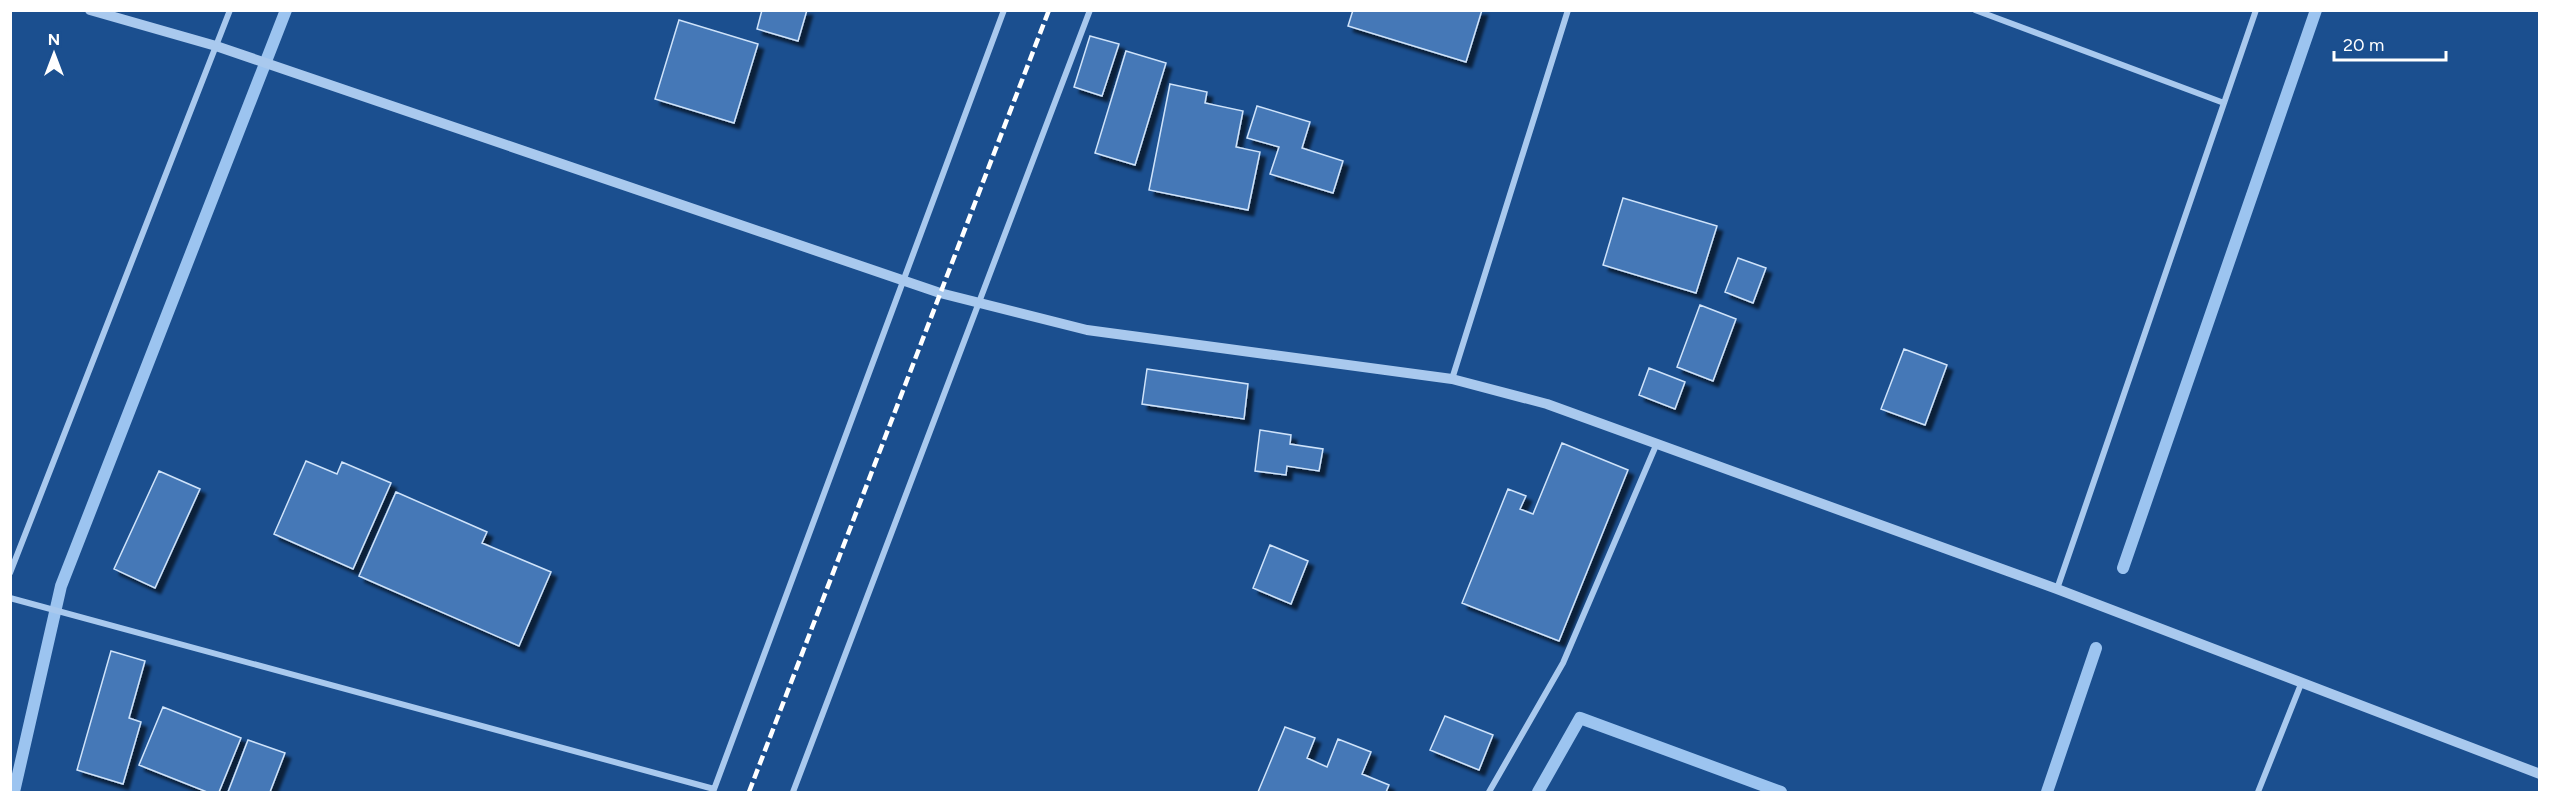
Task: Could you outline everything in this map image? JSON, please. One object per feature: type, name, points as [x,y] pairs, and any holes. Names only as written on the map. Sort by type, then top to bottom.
[{"type":"street","points":[[90,10],[247,56],[903,282],[979,303],[1087,330],[1452,379],[1547,404],[2057,589],[2540,774]]},
{"type":"street","points":[[10,573],[230,10]]},
{"type":"street","points":[[10,598],[713,791],[1004,10]]},
{"type":"street","points":[[793,792],[1090,10]]},
{"type":"street","points":[[1452,379],[1568,10]]},
{"type":"street","points":[[1975,10],[2224,103]]},
{"type":"street","points":[[2057,589],[2256,10]]},
{"type":"street","points":[[1489,792],[1563,663],[1657,443]]},
{"type":"street","points":[[2258,792],[2301,684]]},
{"type":"building","points":[[762,10],[807,10],[798,41],[757,29]]},
{"type":"building","points":[[1353,10],[1482,10],[1466,62],[1348,26]]},
{"type":"building","points":[[679,20],[758,44],[734,123],[655,99]]},
{"type":"building","points":[[1090,36],[1119,44],[1102,96],[1074,87]]},
{"type":"building","points":[[1126,51],[1166,63],[1135,165],[1095,153]]},
{"type":"building","points":[[1170,84],[1207,92],[1205,103],[1243,111],[1236,147],[1260,152],[1248,210],[1149,190]]},
{"type":"building","points":[[1257,106],[1310,122],[1302,148],[1343,161],[1333,193],[1270,174],[1279,147],[1247,138]]},
{"type":"building","points":[[1623,198],[1717,226],[1696,293],[1603,265]]},
{"type":"building","points":[[1738,258],[1766,268],[1753,303],[1725,292]]},
{"type":"building","points":[[1700,305],[1736,319],[1713,381],[1677,367]]},
{"type":"building","points":[[1904,349],[1947,365],[1925,425],[1881,409]]},
{"type":"building","points":[[1649,368],[1685,382],[1675,409],[1639,395]]},
{"type":"building","points":[[1147,369],[1248,384],[1244,419],[1142,404]]},
{"type":"building","points":[[1260,430],[1291,435],[1290,444],[1323,449],[1319,471],[1287,466],[1286,475],[1255,471]]},
{"type":"building","points":[[1562,443],[1628,470],[1559,641],[1462,603],[1508,489],[1526,496],[1520,509],[1533,514]]},
{"type":"building","points":[[306,461],[337,474],[342,462],[391,483],[353,569],[274,534]]},
{"type":"building","points":[[159,471],[200,489],[155,588],[114,569]]},
{"type":"building","points":[[396,492],[487,532],[482,543],[551,572],[519,646],[359,576]]},
{"type":"building","points":[[1270,545],[1308,561],[1291,604],[1253,588]]},
{"type":"building","points":[[111,651],[145,661],[129,718],[141,722],[123,784],[77,770]]},
{"type":"building","points":[[163,707],[241,738],[219,792],[207,792],[139,765]]},
{"type":"building","points":[[1445,716],[1493,735],[1479,770],[1430,750]]},
{"type":"building","points":[[1285,727],[1315,738],[1307,758],[1327,767],[1338,739],[1371,752],[1362,774],[1389,785],[1386,792],[1258,792]]},
{"type":"building","points":[[248,740],[285,753],[270,792],[228,792]]},
{"type":"waterway","points":[[14,792],[61,586],[286,10]]},
{"type":"waterway","points":[[2123,568],[2316,10]]},
{"type":"waterway","points":[[2047,792],[2096,648]]},
{"type":"waterway","points":[[1538,792],[1580,718],[1781,792]]},
{"type":"railway","points":[[749,792],[1049,10]]}]
